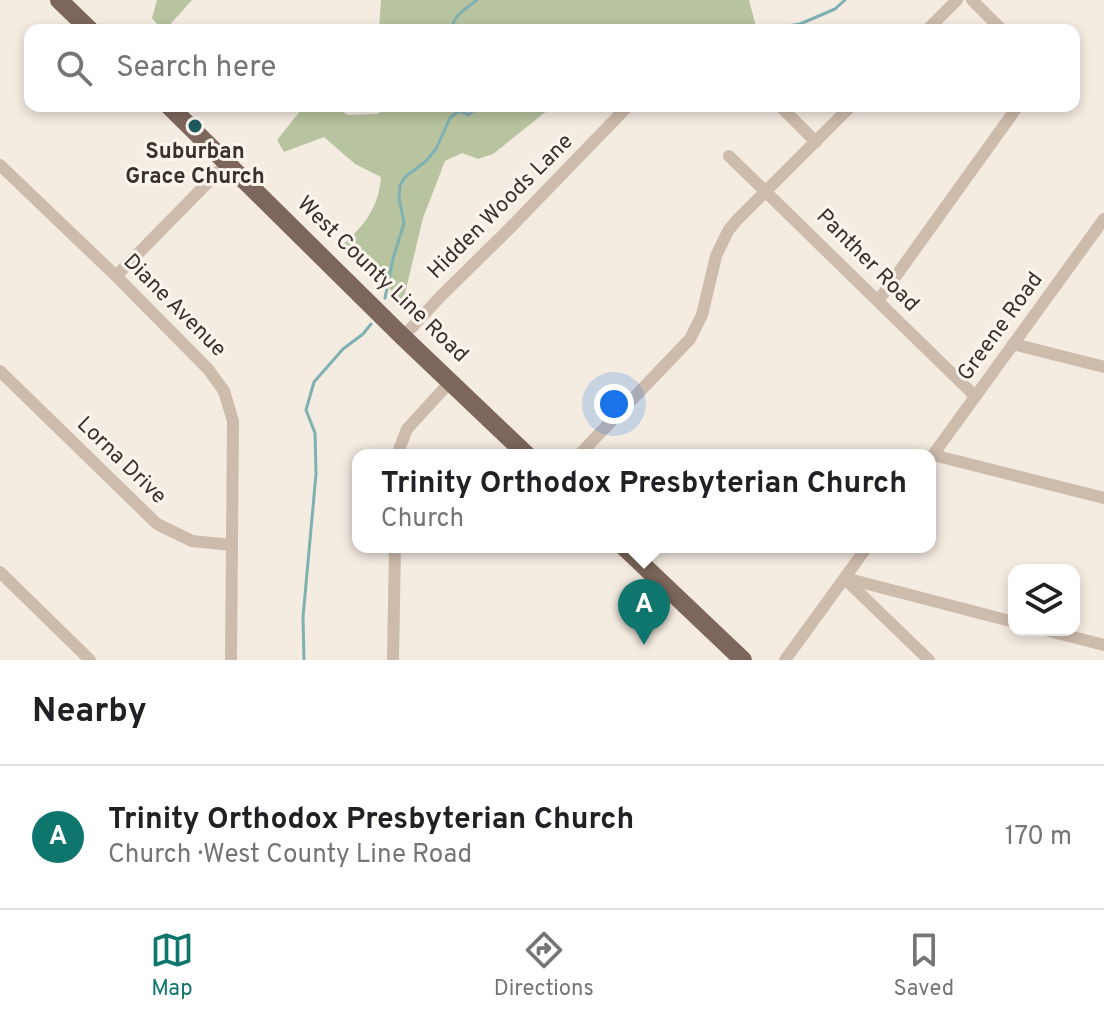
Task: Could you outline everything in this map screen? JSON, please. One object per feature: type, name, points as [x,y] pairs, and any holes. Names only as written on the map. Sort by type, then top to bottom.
[{"type":"main road","points":[[59,0],[84,24]]},
{"type":"main road","name":"West County Line Road","points":[[175,112],[521,449]]},
{"type":"main road","points":[[630,553],[743,660]]},
{"type":"street","points":[[933,24],[957,0]]},
{"type":"street","points":[[972,0],[996,24]]},
{"type":"street","name":"Hidden Woods Lane","points":[[403,337],[622,112]]},
{"type":"street","points":[[786,112],[816,142]]},
{"type":"street","points":[[585,449],[690,339],[702,315],[716,256],[737,220],[845,112]]},
{"type":"street","points":[[878,301],[1014,112]]},
{"type":"street","name":"Panther Road","points":[[729,156],[975,396]]},
{"type":"street","points":[[116,276],[228,162]]},
{"type":"street","name":"Diane Avenue","points":[[0,165],[116,276],[208,369],[224,391],[233,421],[231,660]]},
{"type":"street","name":"Greene Road","points":[[936,450],[1099,233],[1104,219]]},
{"type":"street","points":[[1013,344],[1104,367]]},
{"type":"street","name":"Lorna Drive","points":[[0,371],[157,524],[192,541],[232,545]]},
{"type":"street","points":[[399,449],[407,429],[451,381]]},
{"type":"street","points":[[936,458],[1104,498]]},
{"type":"street","points":[[393,660],[395,553]]},
{"type":"street","points":[[785,660],[863,553]]},
{"type":"street","points":[[0,572],[90,660]]},
{"type":"street","points":[[845,578],[1008,620]]},
{"type":"street","points":[[845,578],[929,660]]},
{"type":"street","points":[[1069,636],[1104,645]]},
{"type":"green space","points":[[157,0],[192,0],[170,24],[157,24],[152,18]]},
{"type":"green space","points":[[381,0],[749,0],[755,24],[379,24]]},
{"type":"green space","points":[[299,112],[343,112],[347,115],[381,112],[546,112],[493,154],[478,159],[462,153],[445,161],[423,218],[403,302],[344,244],[370,214],[381,177],[355,164],[324,137],[284,152],[277,140]]},
{"type":"waterway","points":[[453,24],[464,9],[477,0]]},
{"type":"waterway","points":[[800,24],[835,9],[845,0]]},
{"type":"waterway","points":[[385,298],[404,223],[400,185],[436,149],[450,118],[458,112]]},
{"type":"waterway","points":[[462,112],[468,115],[472,112]]},
{"type":"waterway","points":[[304,660],[303,617],[316,474],[315,433],[306,410],[314,382],[343,349],[371,324]]},
{"type":"place","name":"Suburban Grace Church","points":[[195,126]]},
{"type":"place","name":"Trinity Orthodox Presbyterian Church","points":[[644,645]]}]
